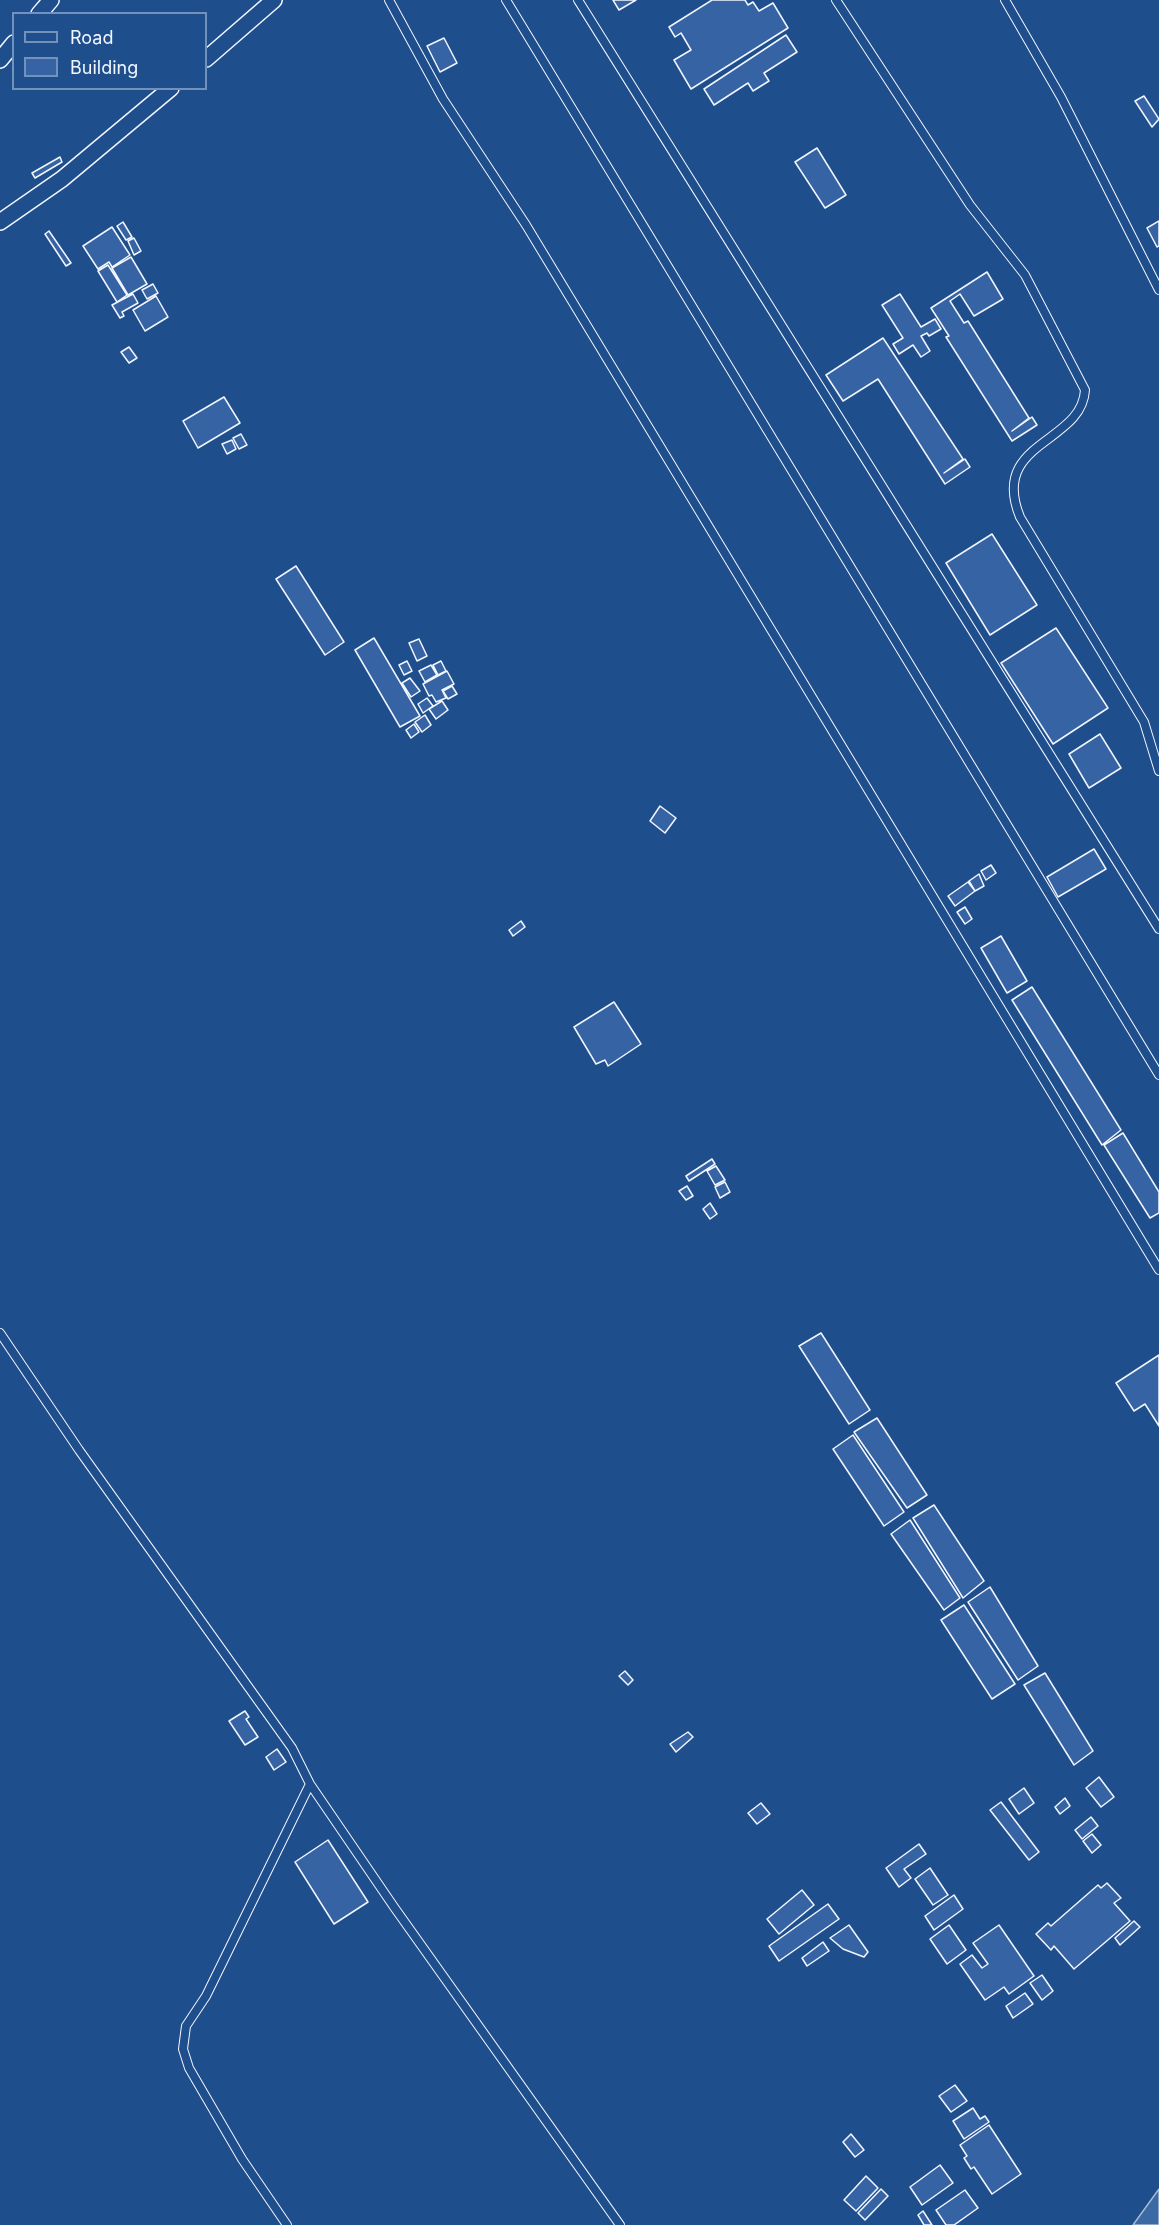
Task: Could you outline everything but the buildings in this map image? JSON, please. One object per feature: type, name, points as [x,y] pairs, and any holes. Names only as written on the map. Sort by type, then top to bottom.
[{"type":"street","points":[[41,12],[51,0]]},
{"type":"street","points":[[207,58],[274,0]]},
{"type":"street","points":[[0,60],[12,45]]},
{"type":"street","points":[[0,222],[62,179],[169,90]]},
{"type":"lane","points":[[388,0],[443,99],[526,225],[1159,1270]]},
{"type":"lane","points":[[506,0],[1159,1075]]},
{"type":"lane","points":[[578,0],[1159,929]]},
{"type":"lane","points":[[836,0],[970,205],[1012,255],[1025,275],[1085,390],[1084,403],[1077,415],[1035,448],[1021,465],[1014,480],[1012,498],[1020,517],[1144,722],[1159,771]]},
{"type":"lane","points":[[1005,0],[1061,97],[1159,290]]},
{"type":"lane","points":[[0,1333],[79,1450],[292,1748],[310,1784],[620,2225]]},
{"type":"lane","points":[[286,2225],[242,2159],[189,2068],[183,2049],[186,2026],[206,1996],[310,1784]]},
{"type":"water","points":[[1159,2189],[1159,2225],[1133,2225]]}]
